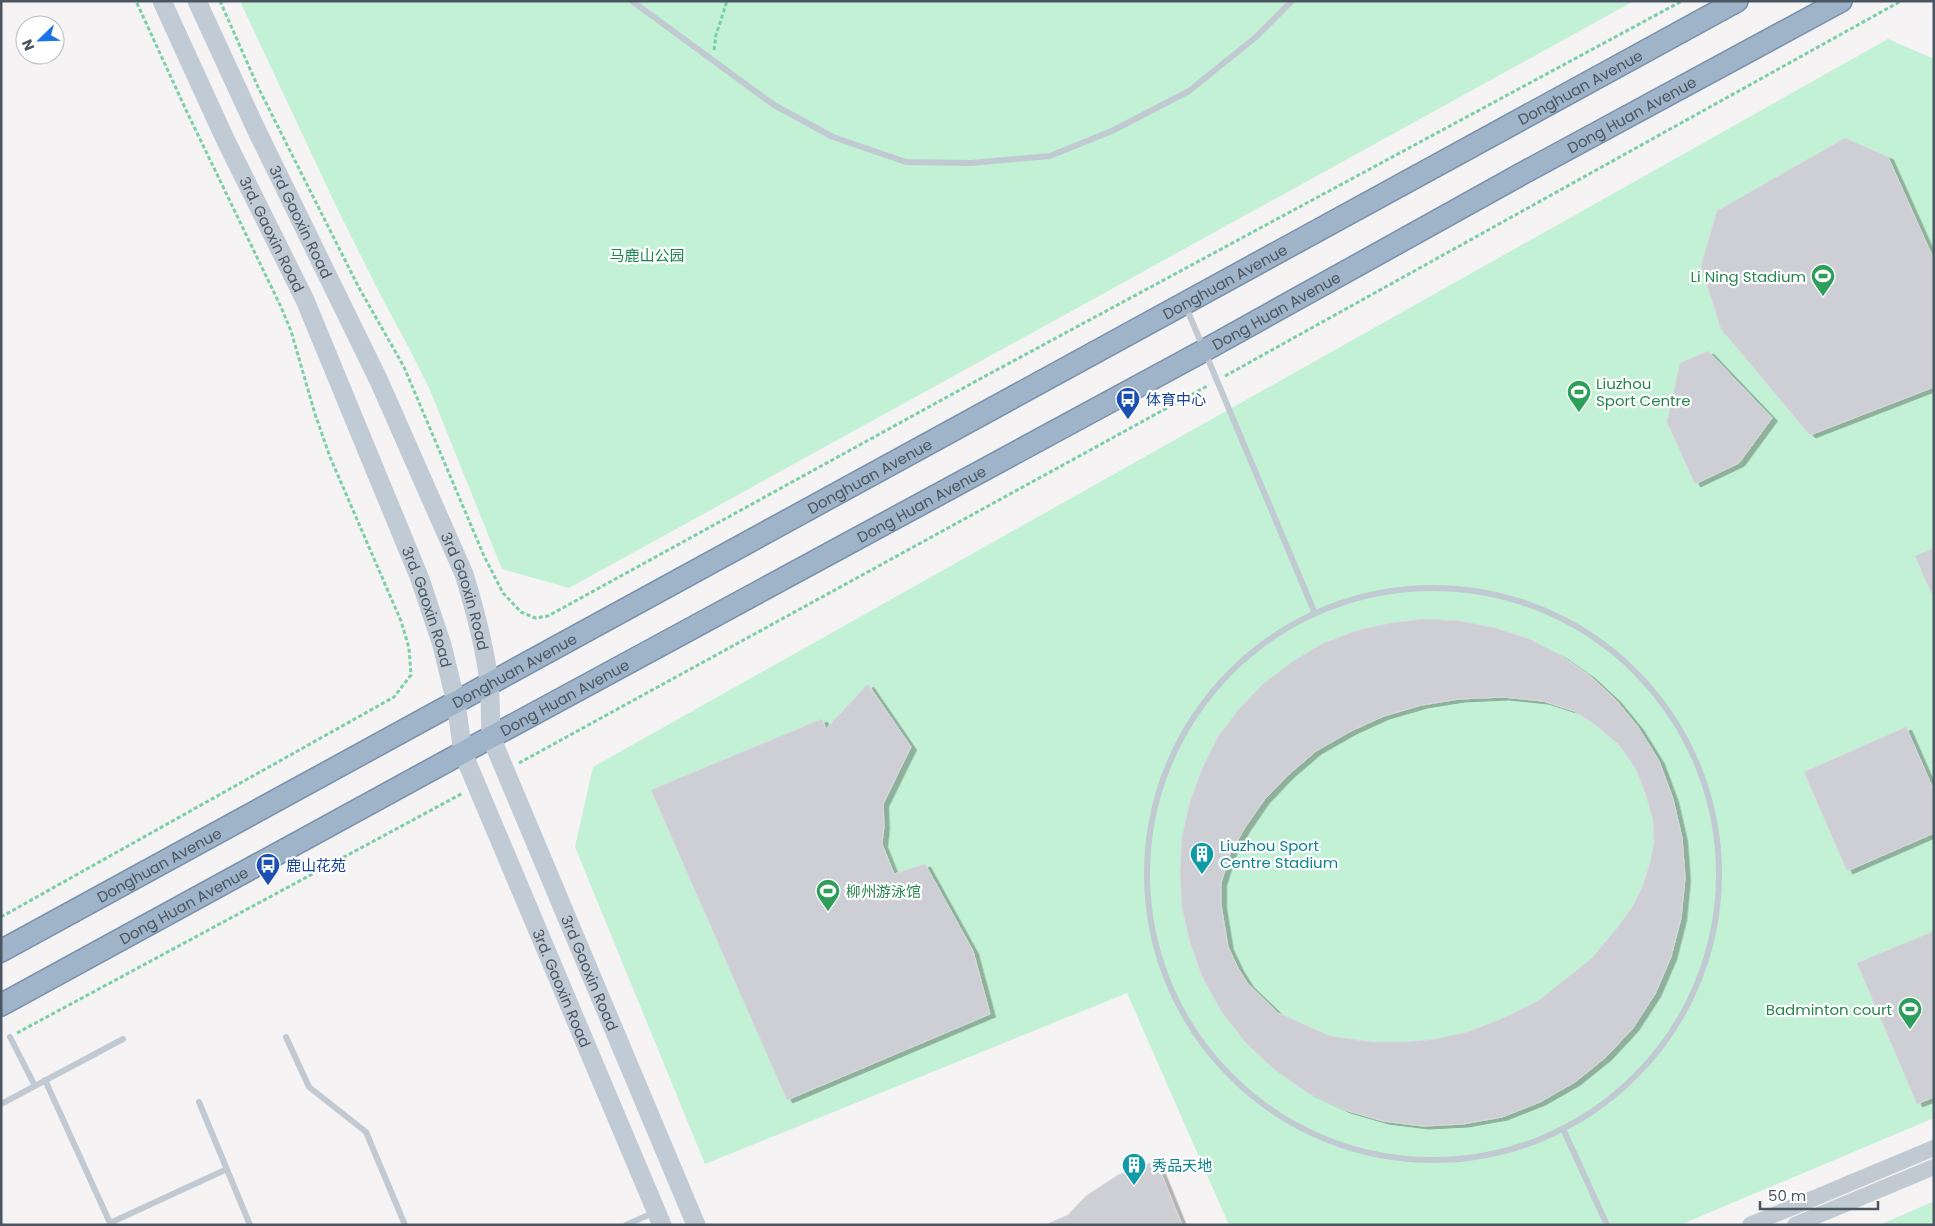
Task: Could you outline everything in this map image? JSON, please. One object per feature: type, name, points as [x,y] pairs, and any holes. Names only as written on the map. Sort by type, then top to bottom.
[{"type":"highway","name":"Donghuan Avenue","points":[[1,951],[1737,1]]},
{"type":"highway","name":"Dong Huan Avenue","points":[[1,1005],[1205,350],[1525,172],[1841,1]]},
{"type":"main road","name":"3rd. Gaoxin Road","points":[[162,1],[226,141],[305,300],[420,579],[442,645],[456,703],[463,753],[659,1218]]},
{"type":"main road","name":"3rd Gaoxin Road","points":[[197,1],[256,129],[379,380],[464,574],[482,641],[489,684],[491,737],[696,1225]]},
{"type":"street","points":[[1750,1225],[1934,1148]]},
{"type":"street","points":[[1795,1225],[1934,1167]]},
{"type":"lane","points":[[632,1],[774,105],[833,137],[906,162],[971,163],[1050,156],[1114,130],[1189,91],[1256,37],[1292,1]]},
{"type":"lane","points":[[1184,304],[1218,380],[1314,611]]},
{"type":"lane","points":[[1447,586],[1515,598],[1577,625],[1632,667],[1675,720],[1688,746],[1704,781],[1719,848],[1717,917],[1699,983],[1666,1042],[1620,1093],[1564,1131],[1498,1155],[1428,1162],[1358,1152],[1293,1125],[1236,1083],[1192,1029],[1180,1005],[1161,965],[1147,896],[1150,826],[1170,758],[1205,697],[1254,647],[1314,611],[1380,590],[1447,586]]},
{"type":"lane","points":[[10,1036],[35,1086]]},
{"type":"lane","points":[[286,1036],[309,1087],[366,1132],[405,1225]]},
{"type":"lane","points":[[1,1104],[123,1039]]},
{"type":"lane","points":[[45,1080],[110,1223],[228,1169]]},
{"type":"lane","points":[[200,1102],[250,1225]]},
{"type":"lane","points":[[1564,1131],[1606,1225]]},
{"type":"lane","points":[[626,1225],[659,1218]]},
{"type":"path","points":[[1,917],[394,697],[410,675],[409,648],[401,621],[330,457],[315,414],[291,331],[136,1]]},
{"type":"path","points":[[220,1],[258,87],[358,286],[404,367],[484,556],[503,593],[521,612],[535,618],[548,616],[978,380],[1682,1]]},
{"type":"path","points":[[713,60],[716,35],[727,1]]},
{"type":"path","points":[[505,770],[1218,380],[1901,1]]},
{"type":"path","points":[[10,1036],[476,786]]},
{"type":"green space","name":"马鹿山公园","points":[[240,1],[1634,1],[569,588],[502,569],[430,390],[337,208]]},
{"type":"green space","name":"Liuzhou Sport Centre","points":[[1888,39],[1934,59],[1934,1118],[1680,1225],[1229,1225],[1127,993],[705,1164],[575,847],[593,767]]},
{"type":"green space","points":[[1934,1201],[1934,1225],[1880,1225]]},
{"type":"building","name":"Li Ning Stadium","points":[[1845,138],[1888,157],[1934,260],[1934,387],[1810,435],[1721,329],[1701,266],[1717,211]]},
{"type":"building","points":[[1708,351],[1772,418],[1739,463],[1695,484],[1667,422],[1680,363]]},
{"type":"building","points":[[1934,548],[1934,599],[1915,556]]},
{"type":"building","name":"Liuzhou Sport Centre Stadium","points":[[1425,619],[1460,621],[1495,628],[1529,639],[1560,655],[1589,675],[1615,699],[1638,727],[1659,761],[1673,799],[1682,838],[1685,878],[1681,918],[1671,957],[1655,994],[1633,1028],[1606,1057],[1575,1082],[1540,1102],[1502,1117],[1463,1124],[1423,1126],[1383,1121],[1345,1110],[1308,1093],[1275,1070],[1246,1043],[1221,1011],[1202,976],[1190,942],[1182,908],[1180,872],[1182,837],[1190,802],[1202,769],[1218,737],[1239,709],[1264,683],[1292,662],[1322,644],[1355,631],[1390,623]],"holes":[[[1503,697],[1543,701],[1574,711],[1596,725],[1620,746],[1636,769],[1653,820],[1654,842],[1642,888],[1633,906],[1592,958],[1538,1001],[1504,1018],[1467,1032],[1436,1039],[1406,1042],[1372,1042],[1330,1036],[1278,1013],[1248,984],[1238,968],[1228,947],[1221,905],[1221,883],[1230,854],[1264,800],[1288,775],[1316,751],[1351,731],[1384,716],[1422,705],[1459,699]]]},
{"type":"building","name":"柳州游泳馆","points":[[868,684],[911,747],[883,804],[884,826],[882,844],[894,874],[925,864],[973,951],[990,1014],[787,1100],[651,790],[822,719],[826,729]]},
{"type":"building","points":[[1906,727],[1934,791],[1934,833],[1847,871],[1804,772]]},
{"type":"building","name":"Badminton court","points":[[1934,931],[1934,1097],[1917,1104],[1857,963]]},
{"type":"building","name":"秀品天地","points":[[1156,1161],[1182,1225],[1045,1225],[1068,1215],[1086,1196],[1118,1175]]},
{"type":"place","name":"Li Ning Stadium","points":[[1823,297]]},
{"type":"place","name":"Liuzhou Sport Centre","points":[[1579,413]]},
{"type":"place","name":"体育中心","points":[[1128,420]]},
{"type":"place","name":"Liuzhou Sport Centre Stadium","points":[[1202,875]]},
{"type":"place","name":"鹿山花苑","points":[[268,886]]},
{"type":"place","name":"柳州游泳馆","points":[[828,912]]},
{"type":"place","name":"Badminton court","points":[[1910,1030]]},
{"type":"place","name":"秀品天地","points":[[1134,1186]]}]
